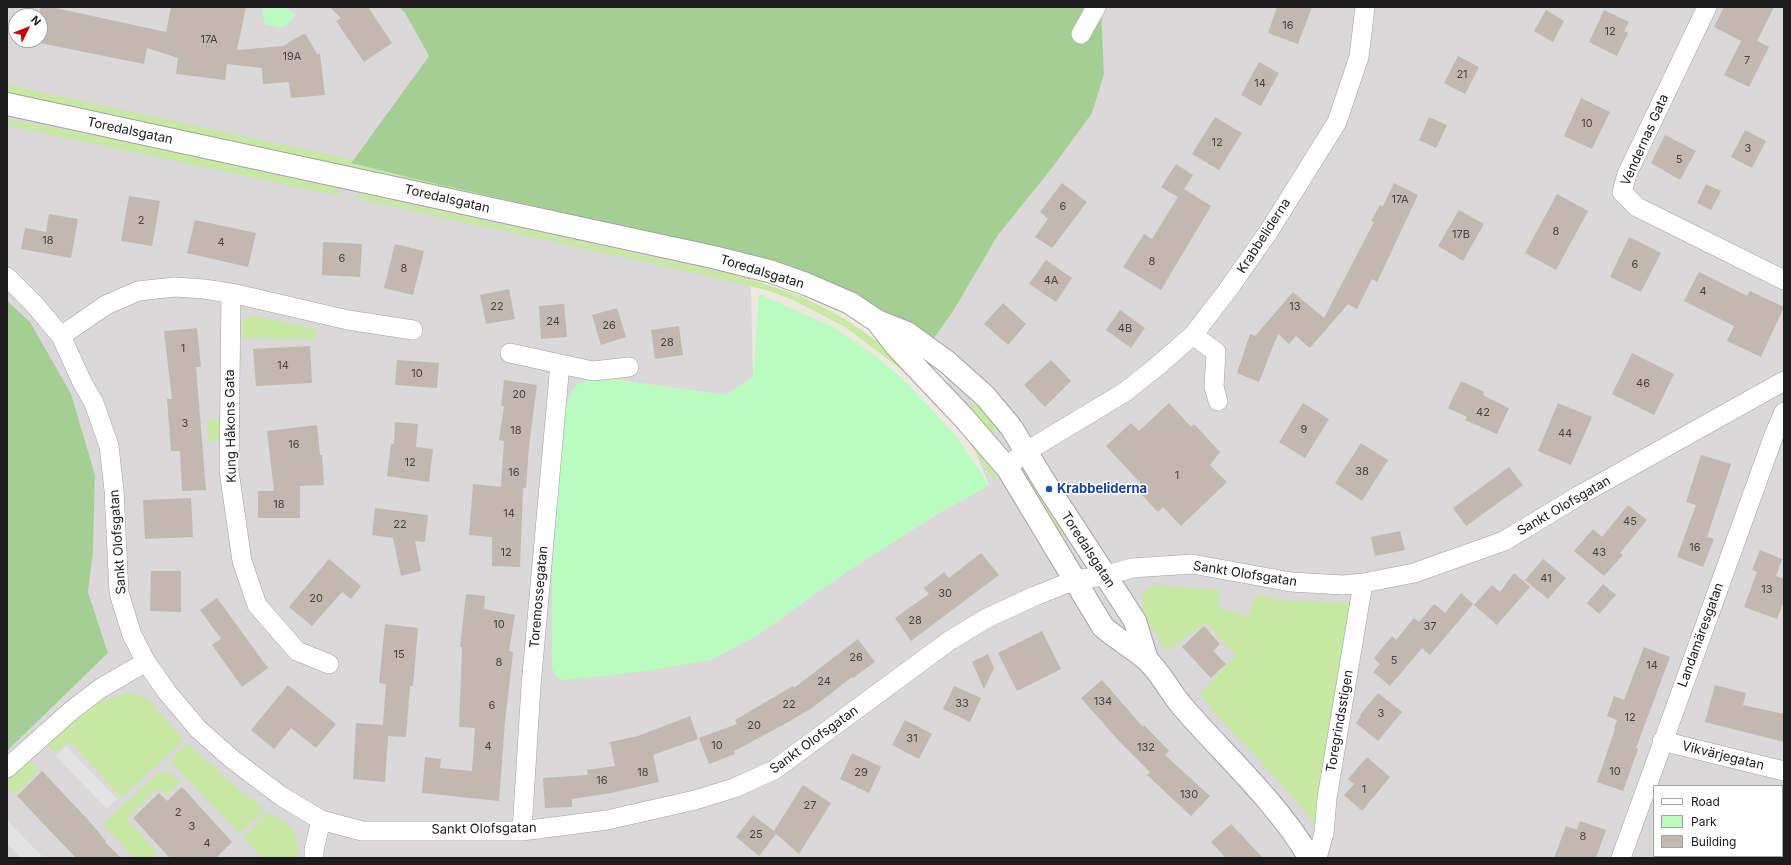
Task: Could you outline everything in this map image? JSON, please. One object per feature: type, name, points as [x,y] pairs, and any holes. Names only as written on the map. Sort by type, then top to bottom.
[{"type":"street","points":[[1081,34],[1096,7]]},
{"type":"street","name":"Krabbeliderna","points":[[1008,469],[1017,458],[1027,451],[1125,392],[1193,335],[1245,268],[1337,122],[1359,57],[1365,7]]},
{"type":"street","name":"Vendernas Gata","points":[[1707,7],[1626,174],[1622,192],[1637,207],[1784,280]]},
{"type":"street","name":"Toredalsgatan","points":[[7,104],[744,264],[806,284],[850,303],[877,321],[907,333],[947,362],[985,396],[1011,427],[1104,576],[1135,621],[1147,660]]},
{"type":"street","name":"Sankt Olofsgatan","points":[[7,277],[34,304],[61,336],[94,404],[109,446],[114,490],[119,593],[132,635],[146,662],[166,692],[198,729],[232,759],[281,796],[321,820],[362,831],[522,831],[607,820],[695,800],[734,788],[774,770],[949,642],[987,618],[1074,580],[1104,576],[1132,568],[1192,564],[1292,582],[1343,585],[1363,583],[1414,573],[1504,541],[1580,496],[1784,381]]},
{"type":"street","points":[[61,336],[106,305],[138,290],[175,287],[204,288],[348,320],[413,330]]},
{"type":"street","name":"Kung Håkons Gata","points":[[231,293],[229,471],[242,561],[257,605],[297,651],[329,664]]},
{"type":"street","name":"Toredalsgatan","points":[[877,321],[896,346],[964,418],[1008,469],[1103,627],[1147,660],[1182,706],[1273,807],[1289,827],[1310,858]]},
{"type":"street","points":[[1193,335],[1216,352],[1214,387],[1218,402]]},
{"type":"street","points":[[510,353],[593,371],[629,367]]},
{"type":"street","name":"Toremossegatan","points":[[522,831],[531,686],[560,364]]},
{"type":"street","name":"Landamäresgatan","points":[[1621,858],[1662,741],[1774,435],[1784,412]]},
{"type":"street","name":"Toregrindsstigen","points":[[1317,858],[1324,833],[1327,798],[1363,583]]},
{"type":"street","points":[[7,768],[72,710],[101,688],[146,662]]},
{"type":"street","name":"Vikvärjegatan","points":[[1662,741],[1784,771]]},
{"type":"street","points":[[314,858],[314,850],[321,820]]},
{"type":"shaded area","points":[[7,7],[399,7],[405,13],[429,56],[351,162],[424,181],[750,255],[753,377],[726,395],[597,377],[564,412],[552,579],[552,669],[711,660],[759,634],[846,572],[939,513],[989,485],[931,342],[952,313],[998,235],[1052,168],[1104,74],[1101,7],[1784,7],[1784,858],[7,858],[7,751],[108,653],[88,592],[93,552],[95,475],[30,322],[7,301]]},
{"type":"shaded area","points":[[66,746],[117,799],[107,809],[56,756]]},
{"type":"shaded area","points":[[7,820],[42,856],[40,858],[21,858],[7,843]]},
{"type":"green space","points":[[263,7],[287,7],[296,16],[282,28],[265,24],[262,14]]},
{"type":"green space","points":[[399,7],[1101,7],[1104,74],[1092,113],[1052,168],[998,235],[952,313],[931,342],[886,313],[819,281],[750,255],[351,163],[429,56],[405,13]]},
{"type":"green space","points":[[7,85],[410,172],[733,249],[7,92]]},
{"type":"green space","points":[[7,119],[131,143],[336,188],[341,193],[341,196],[7,125]]},
{"type":"green space","points":[[364,194],[722,272],[759,282],[800,296],[838,315],[895,355],[1003,473],[993,479],[964,435],[914,379],[845,327],[793,300],[766,290],[700,274],[355,198],[356,196]]},
{"type":"green space","points":[[759,294],[833,327],[870,352],[905,381],[956,436],[989,485],[939,513],[846,572],[759,634],[711,660],[640,672],[564,680],[557,677],[552,669],[552,579],[564,412],[571,393],[578,384],[597,377],[726,395],[753,377]]},
{"type":"green space","points":[[7,301],[30,322],[71,394],[95,475],[93,552],[88,592],[108,653],[7,751]]},
{"type":"green space","points":[[252,315],[315,329],[316,339],[242,338],[243,320]]},
{"type":"green space","points":[[977,402],[998,426],[997,430],[990,433],[969,408]]},
{"type":"green space","points":[[220,419],[222,441],[208,442],[207,420]]},
{"type":"green space","points":[[1032,485],[1036,485],[1066,532],[1058,538],[1031,487]]},
{"type":"green space","points":[[1155,585],[1219,590],[1218,608],[1250,616],[1254,595],[1290,601],[1352,603],[1317,828],[1290,793],[1214,712],[1200,694],[1236,655],[1206,623],[1166,651],[1150,626],[1142,605],[1142,597],[1146,590]]},
{"type":"green space","points":[[125,693],[141,695],[147,698],[183,740],[121,798],[74,745],[67,743],[55,752],[47,743],[99,701],[108,700]]},
{"type":"green space","points":[[187,743],[239,790],[264,808],[264,810],[239,833],[170,761]]},
{"type":"green space","points":[[27,762],[34,764],[39,771],[15,794],[7,786],[7,781]]},
{"type":"green space","points":[[162,772],[173,774],[181,781],[165,795],[158,788],[126,819],[157,852],[151,858],[135,858],[103,824],[155,776]]},
{"type":"green space","points":[[269,812],[292,829],[297,841],[297,858],[263,858],[243,837]]},
{"type":"building","points":[[51,7],[166,32],[171,7],[246,7],[237,50],[283,46],[303,34],[306,35],[317,54],[320,54],[325,95],[291,98],[289,82],[263,84],[262,68],[227,64],[225,80],[176,74],[178,58],[147,48],[144,64],[48,45],[48,8],[40,8]]},
{"type":"building","points":[[330,7],[368,7],[392,43],[364,62],[336,21],[341,18]]},
{"type":"building","points":[[1277,7],[1312,7],[1298,44],[1268,33]]},
{"type":"building","points":[[1724,7],[1774,7],[1757,41],[1769,47],[1749,87],[1724,75],[1741,41],[1714,27]]},
{"type":"building","points":[[1546,10],[1564,21],[1553,42],[1534,31]]},
{"type":"building","points":[[1604,10],[1629,22],[1624,31],[1628,33],[1617,56],[1589,42]]},
{"type":"building","points":[[1458,56],[1479,67],[1465,94],[1444,83]]},
{"type":"building","points":[[1259,62],[1279,73],[1261,106],[1241,95]]},
{"type":"building","points":[[1581,98],[1610,112],[1592,149],[1564,136]]},
{"type":"building","points":[[1215,117],[1242,133],[1219,170],[1192,154]]},
{"type":"building","points":[[1429,117],[1447,125],[1436,148],[1419,140]]},
{"type":"building","points":[[1745,130],[1766,141],[1752,168],[1731,157]]},
{"type":"building","points":[[1665,135],[1696,151],[1680,180],[1651,163]]},
{"type":"building","points":[[1176,164],[1193,175],[1184,189],[1211,206],[1161,290],[1123,267],[1144,234],[1152,239],[1178,197],[1161,187]]},
{"type":"building","points":[[1062,183],[1087,202],[1052,248],[1035,237],[1048,219],[1040,212]]},
{"type":"building","points":[[1394,183],[1418,195],[1377,282],[1372,279],[1357,309],[1348,304],[1310,348],[1296,336],[1289,344],[1278,334],[1259,382],[1237,373],[1250,334],[1255,336],[1293,292],[1324,318],[1374,222],[1371,221],[1380,205],[1383,206]]},
{"type":"building","points":[[1706,184],[1721,191],[1711,210],[1697,203]]},
{"type":"building","points":[[1557,194],[1588,211],[1556,270],[1525,253]]},
{"type":"building","points":[[129,196],[160,201],[152,246],[121,241]]},
{"type":"building","points":[[1459,210],[1484,224],[1463,261],[1438,246]]},
{"type":"building","points":[[49,214],[78,219],[71,258],[21,249],[25,228],[46,232]]},
{"type":"building","points":[[195,220],[256,233],[248,267],[187,253]]},
{"type":"building","points":[[1629,237],[1661,253],[1641,292],[1610,277]]},
{"type":"building","points":[[323,242],[362,244],[360,277],[322,275]]},
{"type":"building","points":[[395,244],[424,251],[413,295],[384,288]]},
{"type":"building","points":[[1046,260],[1072,278],[1056,302],[1029,284]]},
{"type":"building","points":[[1699,272],[1747,296],[1750,291],[1784,307],[1761,357],[1727,341],[1734,326],[1684,301]]},
{"type":"building","points":[[509,289],[515,319],[486,324],[480,295]]},
{"type":"building","points":[[1003,303],[1026,324],[1008,345],[984,324]]},
{"type":"building","points":[[564,304],[567,337],[541,339],[539,306]]},
{"type":"building","points":[[617,308],[626,337],[601,345],[592,315]]},
{"type":"building","points":[[1120,310],[1145,328],[1131,348],[1106,330]]},
{"type":"building","points":[[679,326],[683,355],[655,359],[651,330]]},
{"type":"building","points":[[197,328],[201,367],[196,367],[206,490],[182,491],[180,451],[171,451],[167,399],[172,399],[164,331]]},
{"type":"building","points":[[310,346],[312,383],[256,386],[253,349]]},
{"type":"building","points":[[1632,353],[1674,374],[1654,415],[1612,394]]},
{"type":"building","points":[[397,360],[439,363],[437,388],[395,385]]},
{"type":"building","points":[[1051,360],[1071,381],[1045,407],[1024,385]]},
{"type":"building","points":[[504,380],[537,385],[529,446],[526,488],[523,488],[520,567],[492,566],[492,537],[469,535],[473,484],[501,487],[504,441],[499,440],[504,406],[501,406]]},
{"type":"building","points":[[1461,381],[1484,392],[1483,395],[1509,408],[1497,434],[1465,420],[1467,417],[1448,408]]},
{"type":"building","points":[[1169,403],[1191,427],[1194,424],[1220,452],[1210,465],[1227,482],[1181,526],[1163,507],[1158,512],[1142,495],[1147,490],[1106,446],[1131,423],[1139,431]]},
{"type":"building","points":[[1303,403],[1329,419],[1305,458],[1279,442]]},
{"type":"building","points":[[1558,403],[1592,417],[1571,465],[1538,451]]},
{"type":"building","points":[[395,422],[418,424],[416,447],[433,449],[429,482],[387,476],[391,444],[394,444]]},
{"type":"building","points":[[317,425],[320,455],[322,455],[324,485],[300,486],[300,518],[258,518],[258,491],[274,491],[267,431]]},
{"type":"building","points":[[1361,443],[1388,460],[1362,501],[1335,483]]},
{"type":"building","points":[[1701,455],[1731,464],[1707,537],[1714,539],[1703,567],[1677,557],[1696,505],[1686,502]]},
{"type":"building","points":[[1509,467],[1523,485],[1466,526],[1453,508]]},
{"type":"building","points":[[191,498],[193,537],[145,539],[143,500]]},
{"type":"building","points":[[1628,505],[1647,520],[1620,553],[1623,555],[1604,576],[1574,551],[1593,529],[1602,537]]},
{"type":"building","points":[[375,508],[428,515],[425,542],[415,541],[421,571],[401,576],[393,538],[372,535]]},
{"type":"building","points":[[1400,531],[1405,550],[1375,556],[1371,537]]},
{"type":"building","points":[[1760,550],[1782,559],[1776,576],[1784,579],[1784,601],[1777,619],[1744,607],[1757,572],[1752,570]]},
{"type":"building","points":[[981,553],[999,575],[911,641],[895,618],[929,594],[924,588],[944,572],[949,578]]},
{"type":"building","points":[[329,559],[361,586],[351,599],[342,592],[312,626],[289,607]]},
{"type":"building","points":[[1543,559],[1566,578],[1548,599],[1525,580]]},
{"type":"building","points":[[151,571],[181,571],[181,612],[150,611]]},
{"type":"building","points":[[1514,573],[1530,587],[1497,625],[1474,605],[1492,585],[1500,592]]},
{"type":"building","points":[[1603,584],[1616,595],[1599,614],[1587,603]]},
{"type":"building","points":[[1461,593],[1473,604],[1430,655],[1422,648],[1390,686],[1373,672],[1380,664],[1374,658],[1392,636],[1396,640],[1414,618],[1419,622],[1434,604],[1445,613]]},
{"type":"building","points":[[466,594],[485,596],[484,609],[515,615],[509,651],[513,652],[505,722],[499,801],[422,793],[425,757],[441,759],[440,768],[472,771],[475,728],[459,727],[462,647],[460,647]]},
{"type":"building","points":[[217,598],[268,668],[242,687],[212,645],[221,639],[200,610]]},
{"type":"building","points":[[385,624],[418,628],[413,686],[410,686],[406,737],[388,736],[385,782],[353,779],[356,723],[383,725],[386,684],[379,683]]},
{"type":"building","points":[[1204,626],[1220,644],[1213,651],[1226,664],[1211,678],[1182,647]]},
{"type":"building","points":[[1042,631],[1061,669],[1017,691],[998,653]]},
{"type":"building","points":[[858,639],[875,662],[853,678],[852,677],[812,708],[734,751],[735,754],[709,764],[699,738],[737,724],[735,720],[793,686],[794,688]]},
{"type":"building","points":[[1644,647],[1670,657],[1636,748],[1638,749],[1623,791],[1597,782],[1617,720],[1607,716],[1614,696],[1624,700]]},
{"type":"building","points":[[988,654],[994,668],[984,689],[972,662]]},
{"type":"building","points":[[1102,680],[1143,727],[1144,725],[1169,751],[1165,755],[1210,796],[1191,816],[1147,775],[1150,772],[1118,740],[1081,698]]},
{"type":"building","points":[[288,685],[336,724],[316,748],[291,728],[274,749],[251,730]]},
{"type":"building","points":[[1715,685],[1746,693],[1743,705],[1784,714],[1784,742],[1705,722]]},
{"type":"building","points":[[954,686],[981,698],[970,722],[943,709]]},
{"type":"building","points":[[1378,693],[1402,712],[1378,741],[1356,723],[1361,716],[1360,715]]},
{"type":"building","points":[[690,716],[698,739],[653,755],[659,782],[611,793],[572,799],[572,807],[545,808],[543,778],[588,775],[587,770],[615,766],[610,742],[638,736]]},
{"type":"building","points":[[905,720],[932,734],[919,759],[892,745]]},
{"type":"building","points":[[852,753],[881,767],[869,793],[840,779]]},
{"type":"building","points":[[1367,757],[1390,777],[1362,811],[1344,795],[1354,784],[1348,779]]},
{"type":"building","points":[[42,771],[90,822],[106,841],[105,842],[121,858],[76,858],[17,796]]},
{"type":"building","points":[[803,785],[831,803],[799,854],[776,834],[759,856],[736,837],[753,815],[774,831]]},
{"type":"building","points":[[182,787],[232,842],[216,858],[170,858],[133,818],[159,793],[167,801]]},
{"type":"building","points":[[1580,821],[1606,830],[1596,858],[1554,858],[1566,826],[1577,830]]},
{"type":"building","points":[[1231,824],[1263,858],[1226,858],[1211,842]]},
{"type":"place","name":"Krabbeliderna","points":[[1049,489]]}]
